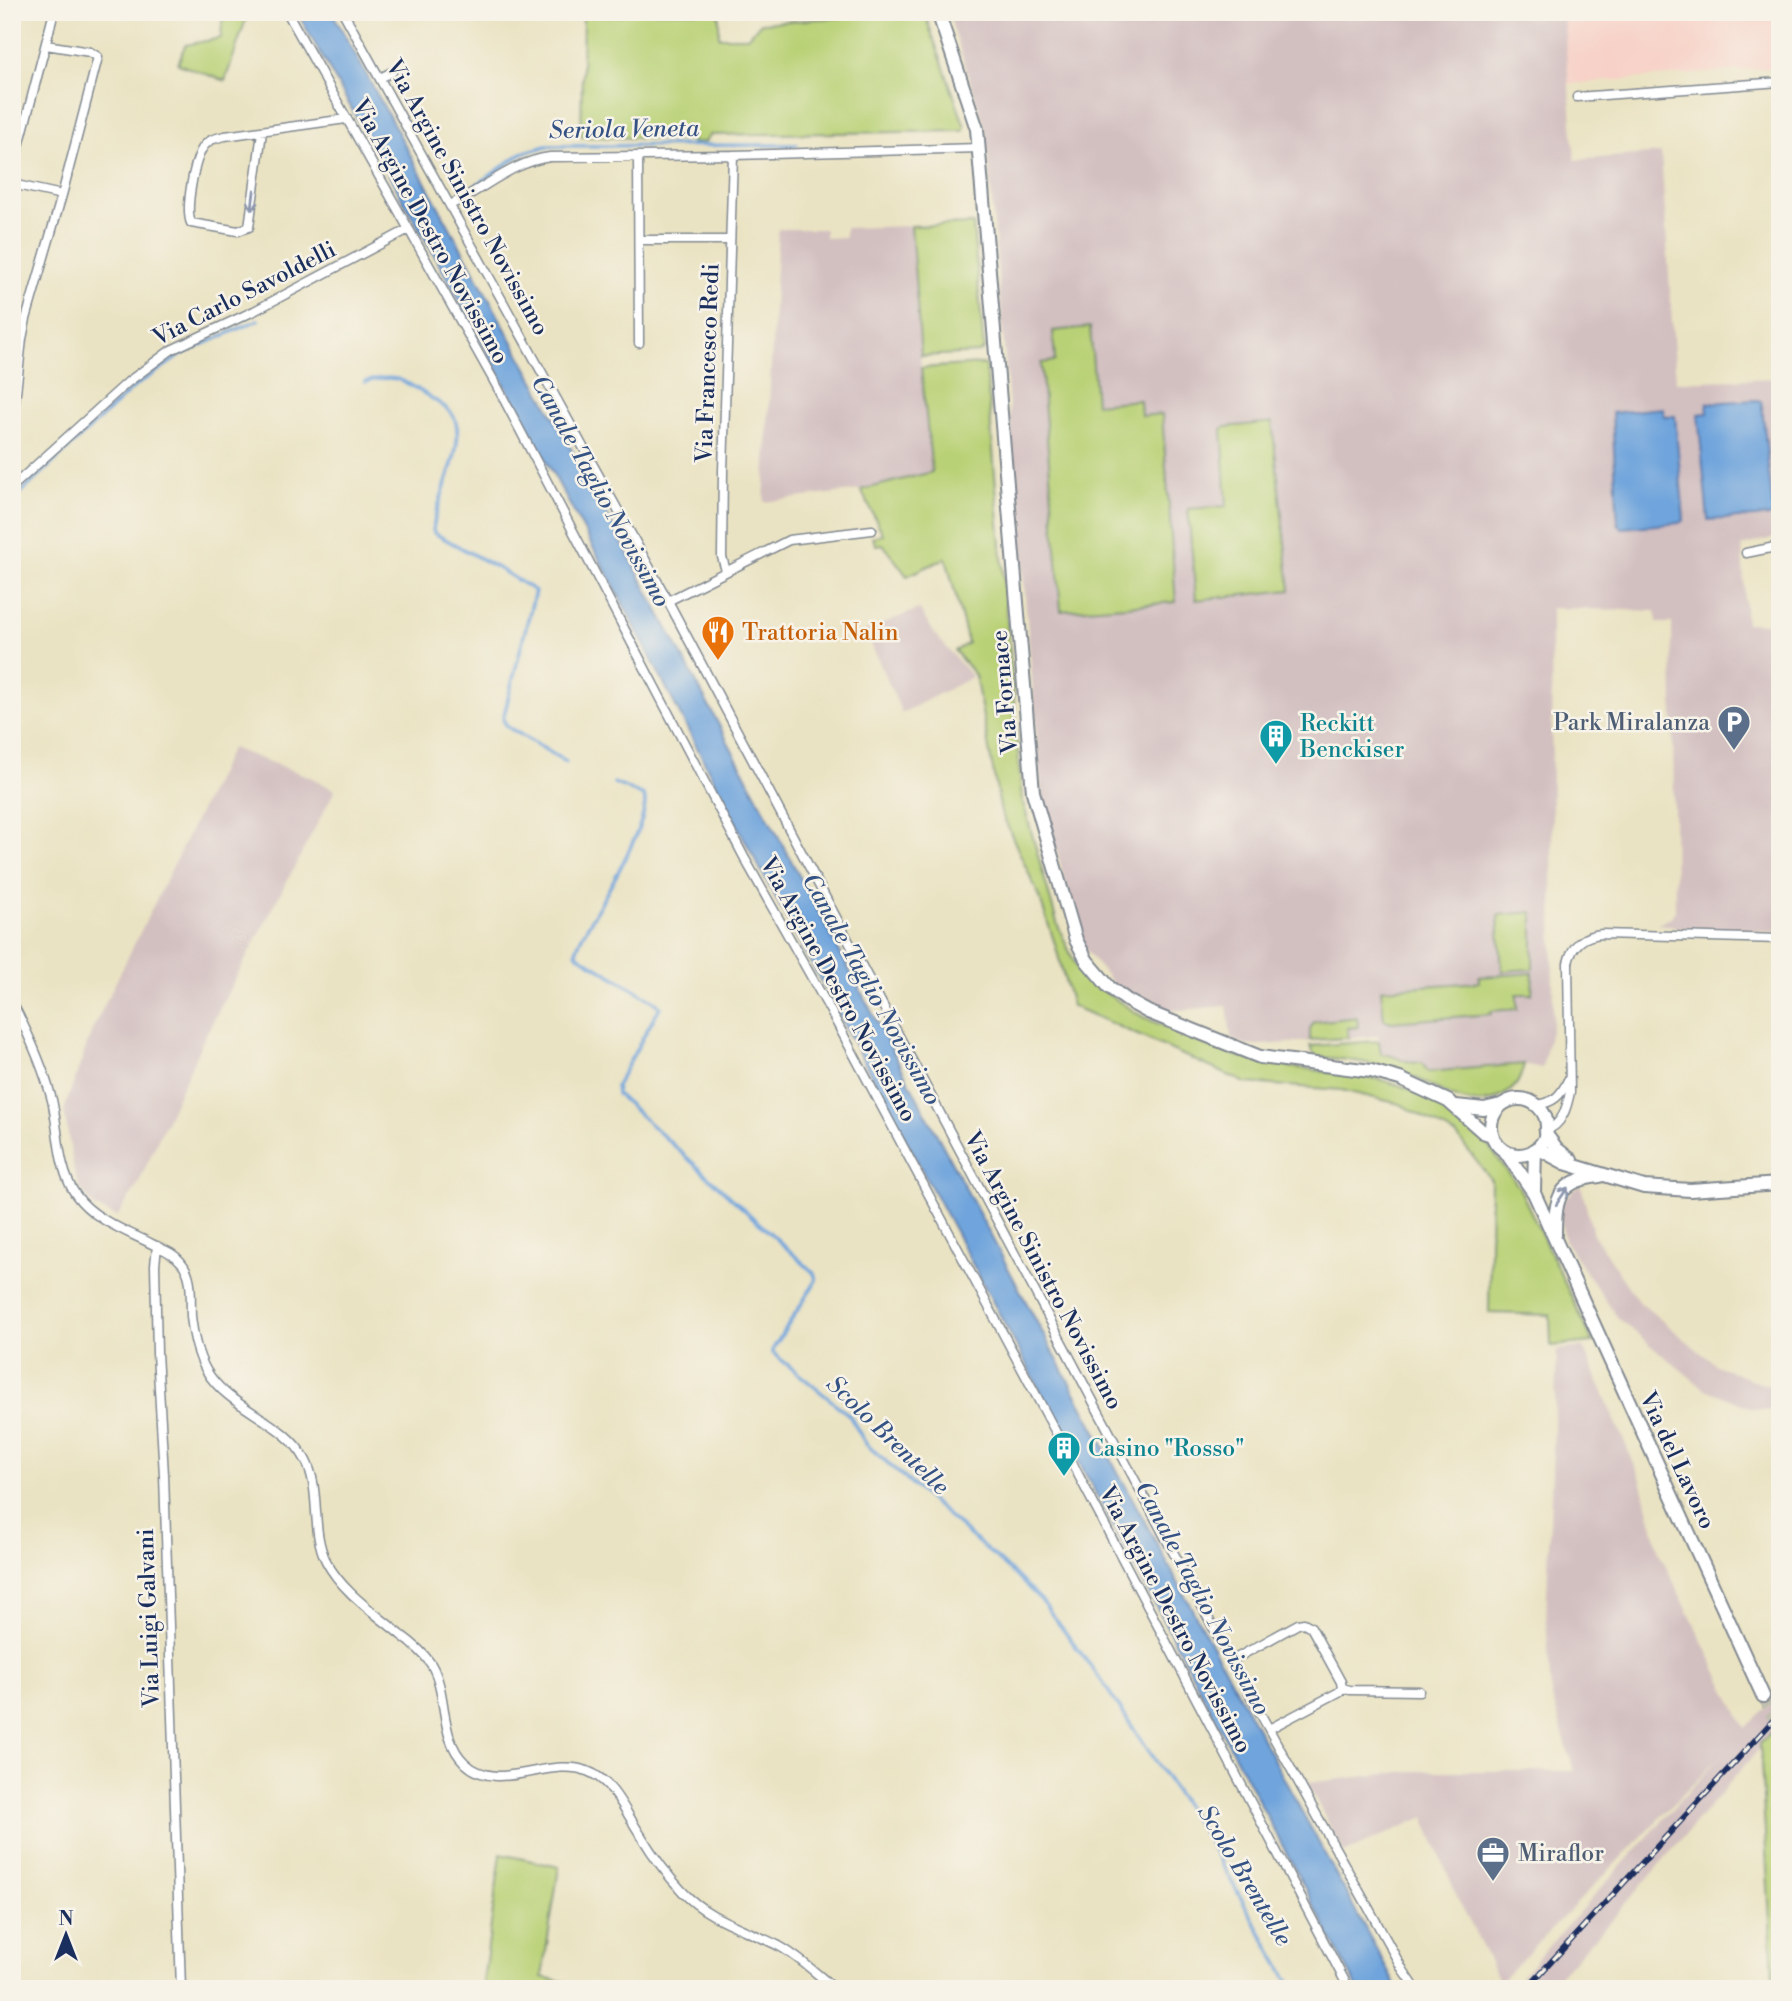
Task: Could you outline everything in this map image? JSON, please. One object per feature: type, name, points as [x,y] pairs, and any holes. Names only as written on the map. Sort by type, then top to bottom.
[{"type":"street","points":[[12,173],[54,12]]},
{"type":"street","name":"Via Argine Destro Novissimo","points":[[287,12],[499,390],[745,859],[830,1010],[1060,1440],[1349,1989]]},
{"type":"street","name":"Via Argine Sinistro Novissimo","points":[[343,12],[668,601],[1231,1661],[1416,1989]]},
{"type":"street","name":"Via Fornace","points":[[939,12],[977,129],[1033,792],[1076,940],[1087,961],[1109,987],[1148,1012],[1260,1057],[1386,1074],[1424,1088],[1456,1106],[1483,1132],[1492,1135]]},
{"type":"street","points":[[12,428],[22,339],[97,57],[90,52],[46,45]]},
{"type":"street","points":[[380,78],[392,72]]},
{"type":"street","points":[[1577,97],[1780,82]]},
{"type":"street","points":[[262,132],[249,227],[238,231],[191,223],[189,214],[194,170],[203,147],[208,142],[225,136],[346,120]]},
{"type":"street","points":[[450,205],[530,160],[561,156],[733,155],[979,148]]},
{"type":"street","name":"Via Francesco Redi","points":[[726,571],[722,557],[723,496],[733,155]]},
{"type":"street","points":[[638,156],[639,343]]},
{"type":"street","points":[[12,184],[62,195]]},
{"type":"street","name":"Via Carlo Savoldelli","points":[[12,487],[119,390],[165,354],[254,311],[407,230]]},
{"type":"street","points":[[639,240],[730,240]]},
{"type":"street","points":[[668,601],[789,540],[872,530]]},
{"type":"street","points":[[1746,554],[1780,546]]},
{"type":"street","points":[[1569,1077],[1559,1096],[1544,1104],[1536,1105],[1520,1099],[1503,1104],[1492,1118],[1492,1135],[1497,1144],[1506,1152],[1521,1154],[1536,1149],[1546,1132],[1564,1112],[1570,1092],[1568,963],[1581,940],[1602,934],[1780,939]]},
{"type":"street","points":[[12,1002],[27,1032],[48,1088],[63,1165],[73,1192],[94,1213],[175,1256],[187,1271],[194,1338],[199,1357],[210,1377],[225,1394],[285,1435],[305,1460],[313,1479],[320,1544],[333,1574],[351,1593],[421,1652],[431,1665],[453,1744],[462,1760],[476,1771],[494,1776],[563,1766],[597,1776],[615,1795],[642,1837],[688,1898],[710,1914],[788,1952],[835,1989]]},
{"type":"street","name":"Via Fornace","points":[[1456,1106],[1484,1109],[1503,1104]]},
{"type":"street","points":[[1536,1105],[1543,1114],[1546,1132],[1557,1149],[1580,1167]]},
{"type":"street","points":[[1536,1149],[1564,1163],[1629,1184],[1658,1189],[1717,1189],[1780,1184]]},
{"type":"street","name":"Via del Lavoro","points":[[1534,1193],[1536,1149]]},
{"type":"street","name":"Via del Lavoro","points":[[1506,1152],[1534,1193],[1763,1696]]},
{"type":"street","name":"Via del Lavoro","points":[[1555,1242],[1554,1211],[1560,1194],[1581,1179],[1604,1176]]},
{"type":"street","name":"Via Luigi Galvani","points":[[157,1246],[157,1353],[164,1475],[181,1989]]},
{"type":"street","points":[[1231,1661],[1304,1623],[1311,1628],[1342,1688]]},
{"type":"street","points":[[1342,1688],[1419,1691]]},
{"type":"street","points":[[1269,1729],[1342,1688]]},
{"type":"shaded area","points":[[948,12],[1563,12],[1575,160],[1661,153],[1676,382],[1780,378],[1780,536],[1742,546],[1746,623],[1780,624],[1780,932],[1708,931],[1658,924],[1670,918],[1675,911],[1672,623],[1657,623],[1656,611],[1551,608],[1553,1022],[1542,1068],[1523,1064],[1428,1072],[1422,1063],[1406,1064],[1388,1054],[1380,1055],[1378,1036],[1247,1046],[1231,1038],[1227,1006],[1169,1011],[1140,1001],[1114,985],[1083,946],[1042,797],[986,131]]},
{"type":"shaded area","points":[[1563,12],[1780,12],[1780,67],[1569,84]]},
{"type":"shaded area","points":[[911,226],[921,368],[932,472],[861,490],[764,502],[778,229],[825,229],[825,238],[845,237],[845,228]]},
{"type":"shaded area","points":[[919,609],[934,633],[972,677],[902,713],[865,631]]},
{"type":"shaded area","points":[[231,748],[308,776],[335,790],[202,1042],[138,1184],[117,1217],[95,1207],[79,1187],[64,1110],[92,1030]]},
{"type":"shaded area","points":[[1581,1186],[1593,1234],[1637,1300],[1716,1365],[1759,1383],[1780,1386],[1780,1412],[1752,1408],[1703,1388],[1618,1318],[1564,1240],[1560,1212],[1563,1202]]},
{"type":"shaded area","points":[[1583,1347],[1641,1480],[1659,1552],[1745,1728],[1780,1695],[1780,1724],[1617,1914],[1547,1989],[1510,1989],[1725,1751],[1500,1982],[1459,1901],[1424,1817],[1344,1853],[1307,1783],[1410,1771],[1574,1771],[1551,1694],[1546,1618],[1557,1350]]},
{"type":"green space","points":[[223,12],[246,12],[247,16],[225,81],[178,64],[185,45],[221,38]]},
{"type":"green space","points":[[623,12],[719,12],[719,37],[747,37],[761,23],[924,12],[965,127],[963,131],[710,135],[705,142],[692,143],[689,139],[581,137],[583,16],[622,16]]},
{"type":"green space","points":[[973,224],[984,349],[979,353],[921,356],[911,226]]},
{"type":"green space","points":[[1090,327],[1096,404],[1140,400],[1141,416],[1162,414],[1176,602],[1061,611],[1041,363],[1055,361],[1053,331]]},
{"type":"green space","points":[[982,364],[986,366],[1022,799],[1058,926],[1076,966],[1108,994],[1143,1017],[1226,1052],[1256,1062],[1378,1079],[1399,1085],[1425,1096],[1478,1132],[1519,1187],[1593,1342],[1551,1346],[1550,1315],[1489,1313],[1491,1180],[1457,1136],[1400,1104],[1341,1090],[1246,1083],[1072,1006],[1039,896],[1001,812],[975,675],[955,651],[968,643],[946,558],[907,576],[883,544],[876,545],[872,537],[883,534],[861,490],[932,472],[921,368]]},
{"type":"green space","points":[[1272,422],[1290,590],[1196,600],[1188,509],[1227,506],[1222,429]]},
{"type":"green space","points":[[1533,912],[1533,969],[1502,971],[1498,915]]},
{"type":"green space","points":[[1533,973],[1532,994],[1517,994],[1517,1009],[1491,1011],[1491,1014],[1392,1022],[1384,1020],[1381,989],[1479,982],[1479,977]]},
{"type":"green space","points":[[1357,1017],[1358,1027],[1347,1028],[1348,1038],[1310,1040],[1310,1029],[1314,1022]]},
{"type":"green space","points":[[1379,1041],[1381,1054],[1422,1063],[1428,1072],[1524,1064],[1514,1088],[1487,1102],[1475,1102],[1451,1096],[1416,1078],[1393,1070],[1362,1062],[1318,1057],[1310,1046]]},
{"type":"green space","points":[[1771,1733],[1780,1753],[1780,1974],[1773,1975],[1760,1744]]},
{"type":"green space","points":[[501,1854],[559,1867],[542,1977],[596,1989],[482,1989]]},
{"type":"water","points":[[297,12],[332,12],[597,496],[1040,1328],[1398,1989],[1358,1989],[1138,1572],[742,835],[615,588],[452,287]]},
{"type":"water","points":[[1761,401],[1762,406],[1773,512],[1770,516],[1708,520],[1698,414],[1708,413],[1707,403]]},
{"type":"water","points":[[1663,408],[1664,416],[1675,416],[1684,520],[1679,523],[1622,528],[1618,524],[1612,413]]},
{"type":"waterway","name":"Seriola Veneta","points":[[467,192],[522,153],[546,146],[797,145]]},
{"type":"waterway","name":"Seriola Veneta","points":[[12,501],[135,386],[184,353],[258,320]]},
{"type":"waterway","name":"Scolo Brentelle","points":[[365,382],[383,378],[403,381],[440,403],[452,414],[457,425],[455,454],[433,530],[535,591],[503,719],[506,726],[566,762]]},
{"type":"waterway","name":"Scolo Brentelle","points":[[614,783],[644,796],[645,807],[635,838],[576,952],[660,1007],[616,1086],[617,1094],[814,1273],[814,1284],[773,1353],[849,1415],[866,1444],[1041,1600],[1101,1680],[1209,1842],[1293,1989]]},
{"type":"tunnel","points":[[1763,1696],[1780,1731]]},
{"type":"railway","points":[[1526,1989],[1780,1713]]},
{"type":"place","name":"Trattoria Nalin","points":[[718,662]]},
{"type":"place","name":"Park Miralanza","points":[[1734,752]]},
{"type":"place","name":"Reckitt Benckiser","points":[[1276,766]]},
{"type":"place","name":"Casino \"Rosso\"","points":[[1064,1478]]},
{"type":"place","name":"Miraflor","points":[[1493,1883]]},
{"type":"water label","name":"Canale Taglio Novissimo","points":[[601,491]]},
{"type":"water label","name":"Canale Taglio Novissimo","points":[[872,989]]},
{"type":"water label","name":"Canale Taglio Novissimo","points":[[1203,1598]]}]
